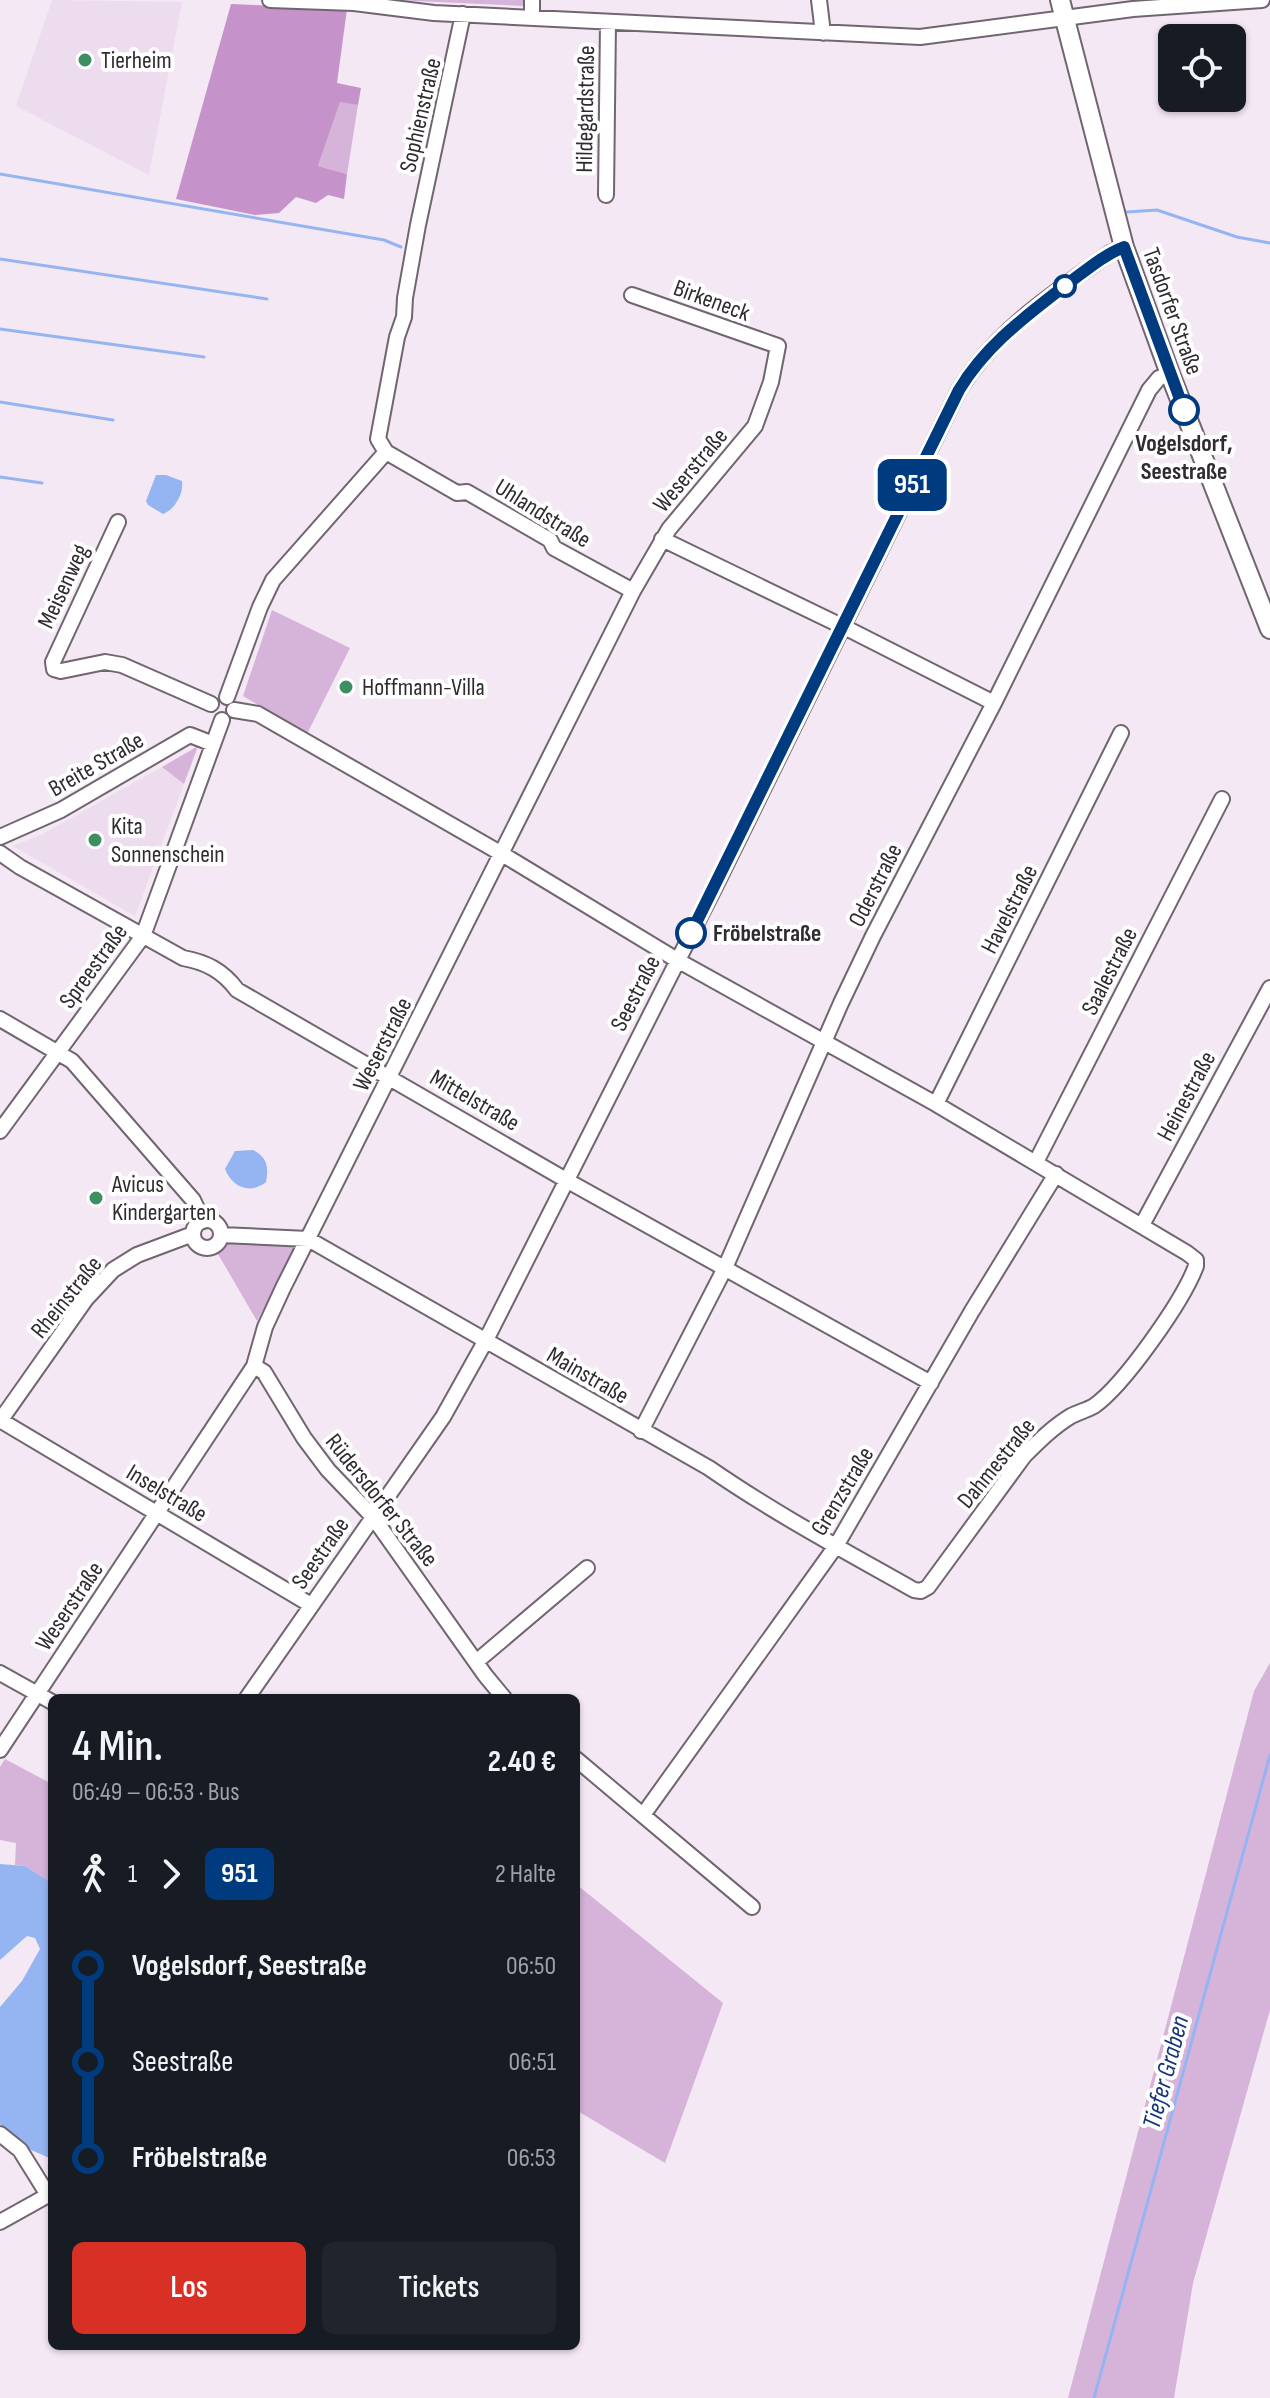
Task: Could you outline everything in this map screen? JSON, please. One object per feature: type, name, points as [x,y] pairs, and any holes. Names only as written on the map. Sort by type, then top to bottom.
[{"type":"main road","name":"Tasdorfer Straße","points":[[1062,9],[1124,247],[1270,629]]},
{"type":"street","points":[[270,0],[354,3],[532,18],[920,37],[1062,9],[1262,0]]},
{"type":"street","points":[[532,0],[532,18]]},
{"type":"street","points":[[819,0],[823,33]]},
{"type":"street","name":"Sophienstraße","points":[[386,452],[378,439],[397,337],[404,317],[418,225],[463,14]]},
{"type":"street","name":"Hildegardstraße","points":[[606,195],[608,22]]},
{"type":"street","name":"Seestraße","points":[[250,1694],[443,1417],[486,1340],[971,371],[1015,324],[1094,265],[1124,247]]},
{"type":"street","name":"Birkeneck","points":[[632,295],[778,346]]},
{"type":"street","name":"Weserstraße","points":[[0,1750],[254,1366],[265,1327],[308,1239],[633,591],[662,539],[755,426],[771,382],[778,346]]},
{"type":"street","name":"Oderstraße","points":[[641,1431],[725,1268],[873,936],[994,703],[1149,390],[1159,378],[1170,374]]},
{"type":"street","points":[[231,703],[260,607],[273,580],[386,452]]},
{"type":"street","name":"Uhlandstraße","points":[[386,452],[457,493],[467,492],[550,540],[554,548],[633,591]]},
{"type":"street","name":"Meisenweg","points":[[118,522],[53,662],[54,669],[61,671],[105,662],[122,665],[211,704]]},
{"type":"street","points":[[662,539],[994,703]]},
{"type":"street","points":[[222,720],[212,715],[211,704],[219,696],[258,714],[502,854],[677,960],[936,1104],[1142,1225]]},
{"type":"street","name":"Spreestraße","points":[[0,1131],[143,936],[222,720],[230,717],[231,703]]},
{"type":"street","name":"Havelstraße","points":[[936,1104],[1121,733]]},
{"type":"street","name":"Breite Straße","points":[[0,837],[61,810],[190,735],[213,744]]},
{"type":"street","name":"Saalestraße","points":[[1036,1162],[1222,799]]},
{"type":"street","name":"Mittelstraße","points":[[0,853],[183,958],[202,961],[227,976],[237,990],[566,1180],[931,1383]]},
{"type":"street","name":"Heinestraße","points":[[1142,1225],[1270,988]]},
{"type":"street","points":[[0,1019],[72,1061],[193,1200],[203,1221]]},
{"type":"street","name":"Grenzstraße","points":[[643,1815],[836,1546],[1056,1174]]},
{"type":"street","points":[[203,1221],[216,1223],[221,1235],[215,1246],[207,1249],[198,1246],[193,1234],[195,1226],[203,1221]]},
{"type":"street","name":"Dahmestraße","points":[[921,1591],[935,1578],[1024,1456],[1063,1421],[1091,1408],[1133,1365],[1155,1336],[1194,1272],[1196,1260],[1142,1225]]},
{"type":"street","name":"Rheinstraße","points":[[0,1421],[86,1299],[113,1270],[137,1255],[193,1234]]},
{"type":"street","name":"Mainstraße","points":[[221,1235],[308,1239],[709,1468],[836,1546],[921,1591]]},
{"type":"street","name":"Rüdersdorfer Straße","points":[[254,1366],[264,1372],[304,1438],[328,1470],[373,1517],[501,1694]]},
{"type":"street","name":"Inselstraße","points":[[0,1421],[311,1605]]},
{"type":"street","points":[[476,1662],[587,1568]]},
{"type":"street","points":[[0,1673],[48,1700]]},
{"type":"street","points":[[580,1762],[752,1907]]},
{"type":"street","points":[[0,2134],[20,2150],[48,2191]]},
{"type":"street","points":[[0,2222],[48,2195]]},
{"type":"shaded area","points":[[52,0],[182,2],[149,175],[16,106]]},
{"type":"shaded area","points":[[392,0],[524,0],[524,6]]},
{"type":"shaded area","points":[[231,4],[347,9],[337,83],[361,88],[358,105],[340,102],[318,166],[347,174],[344,199],[328,195],[316,203],[296,197],[279,213],[255,215],[176,199]]},
{"type":"shaded area","points":[[340,101],[358,105],[347,174],[318,166]]},
{"type":"shaded area","points":[[272,610],[350,648],[307,734],[243,696]]},
{"type":"shaded area","points":[[198,746],[184,784],[162,767]]},
{"type":"shaded area","name":"Kita Sonnenschein","points":[[162,767],[184,784],[135,916],[13,846],[43,834]]},
{"type":"shaded area","points":[[226,1242],[298,1245],[257,1321],[218,1254]]},
{"type":"shaded area","points":[[1270,1663],[1270,2010],[1193,2283],[1174,2398],[1068,2398],[1254,1691]]},
{"type":"shaded area","points":[[5,1759],[48,1782],[48,1880],[25,1866],[15,1865],[16,1843],[0,1840],[0,1767]]},
{"type":"shaded area","points":[[580,1887],[723,2003],[665,2163],[580,2112]]},
{"type":"water","points":[[156,475],[182,481],[177,501],[163,514],[146,501]]},
{"type":"water","points":[[253,1150],[264,1159],[266,1182],[254,1188],[242,1187],[232,1180],[225,1169],[235,1151]]},
{"type":"water","points":[[0,1864],[25,1866],[48,1880],[48,2157],[31,2150],[0,2124],[0,2007],[22,1981],[40,1949],[35,1938],[27,1936],[0,1960]]},
{"type":"waterway","points":[[0,174],[384,240],[401,247]]},
{"type":"waterway","points":[[1127,212],[1157,210],[1237,237],[1270,243]]},
{"type":"waterway","points":[[0,259],[267,299]]},
{"type":"waterway","points":[[0,329],[204,357]]},
{"type":"waterway","points":[[0,402],[113,420]]},
{"type":"waterway","points":[[0,477],[42,483]]},
{"type":"waterway","name":"Tiefer Graben","points":[[1094,2398],[1270,1755]]},
{"type":"bus line","name":"951","points":[[691,933],[959,390],[994,343],[1110,253],[1124,247],[1184,410]]},
{"type":"place","name":"Tierheim","points":[[85,60]]},
{"type":"place","name":"Vogelsdorf, Seestraße","points":[[1184,410]]},
{"type":"place","name":"Hoffmann-Villa","points":[[346,687]]},
{"type":"place","name":"Kita Sonnenschein","points":[[95,840]]},
{"type":"place","name":"Fröbelstraße","points":[[691,933]]},
{"type":"place","name":"Avicus Kindergarten","points":[[96,1198]]}]
